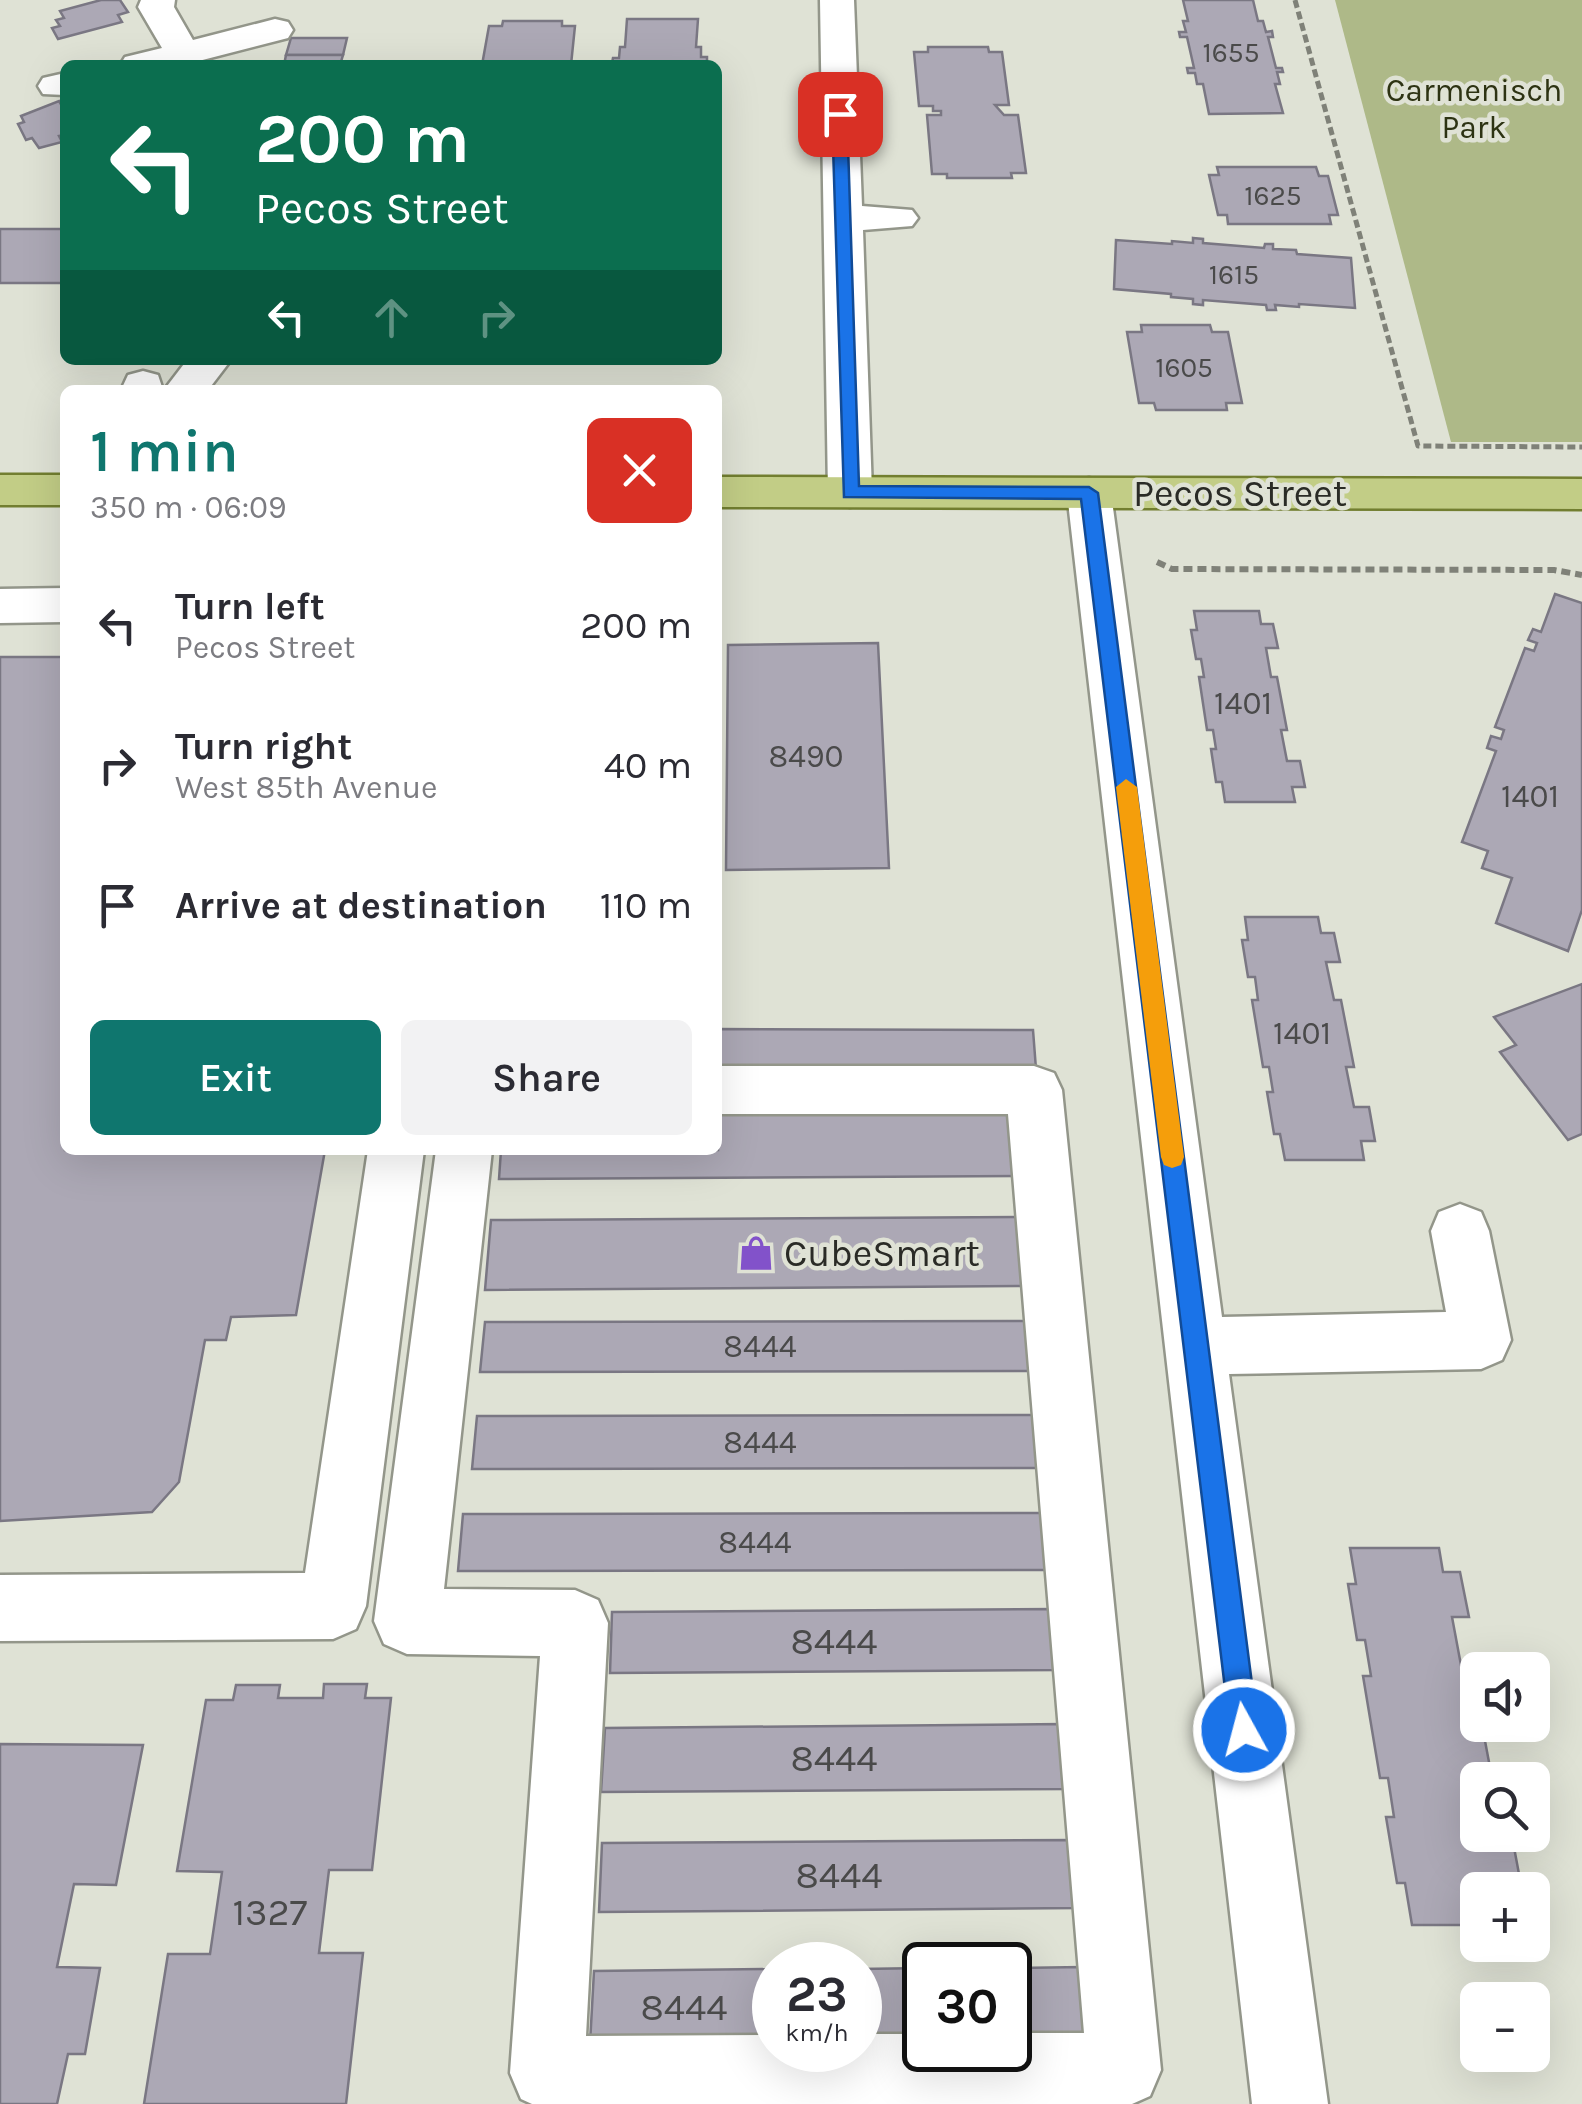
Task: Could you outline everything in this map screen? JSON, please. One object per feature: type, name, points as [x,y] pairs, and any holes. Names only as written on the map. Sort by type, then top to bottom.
[{"type":"main road","points":[[0,490],[60,490]]},
{"type":"main road","name":"Pecos Street","points":[[722,492],[1582,494]]},
{"type":"street","points":[[158,0],[156,7],[183,54]]},
{"type":"street","points":[[837,0],[850,492]]},
{"type":"street","points":[[158,60],[183,54],[278,15]]},
{"type":"street","points":[[267,60],[278,15]]},
{"type":"street","points":[[843,218],[898,218]]},
{"type":"street","points":[[189,385],[206,365]]},
{"type":"street","points":[[1089,493],[1290,2104]]},
{"type":"street","points":[[0,606],[60,605]]},
{"type":"street","points":[[463,1155],[406,1621],[575,1624],[547,2073],[1124,2070],[1034,1090],[722,1090]]},
{"type":"street","points":[[0,1608],[333,1606],[395,1155]]},
{"type":"street","points":[[1196,1346],[1481,1340],[1460,1231]]},
{"type":"path","points":[[1295,0],[1418,446],[1582,446]]},
{"type":"path","points":[[1156,562],[1172,569],[1554,570],[1582,576]]},
{"type":"green space","name":"Carmenisch Park","points":[[1335,0],[1582,0],[1582,442],[1451,442]]},
{"type":"building","points":[[101,0],[120,0],[128,12],[118,15],[122,22],[58,39],[52,28],[60,26],[56,20],[64,18],[60,11]]},
{"type":"building","points":[[1183,0],[1253,0],[1258,21],[1263,21],[1266,32],[1272,31],[1273,37],[1268,37],[1276,68],[1282,68],[1283,72],[1277,72],[1280,84],[1275,84],[1283,113],[1209,114],[1203,84],[1197,84],[1195,73],[1188,73],[1187,68],[1194,68],[1187,37],[1180,37],[1179,32],[1186,32],[1183,21],[1188,21]]},
{"type":"building","points":[[627,19],[698,19],[696,47],[701,47],[701,57],[707,60],[613,60],[619,58],[620,47],[625,47]]},
{"type":"building","points":[[503,21],[562,21],[562,26],[575,26],[572,60],[483,60],[489,26],[502,26]]},
{"type":"building","points":[[291,38],[347,38],[343,55],[286,55]]},
{"type":"building","points":[[928,47],[988,47],[989,52],[1002,52],[1009,105],[995,105],[1004,115],[1018,115],[1026,173],[1011,173],[1012,178],[947,178],[947,174],[932,174],[927,115],[941,115],[941,111],[933,111],[933,106],[919,106],[914,52],[928,52]]},
{"type":"building","points":[[286,55],[343,55],[342,60],[285,60]]},
{"type":"building","points":[[59,101],[60,143],[39,148],[32,138],[26,140],[18,124],[24,122],[21,116]]},
{"type":"building","points":[[1217,167],[1316,167],[1319,176],[1328,176],[1338,215],[1329,215],[1331,224],[1228,224],[1227,215],[1218,215],[1209,175],[1219,175]]},
{"type":"building","points":[[0,229],[60,229],[60,283],[0,283]]},
{"type":"building","points":[[1193,238],[1203,239],[1203,243],[1264,248],[1265,244],[1273,244],[1273,249],[1296,250],[1297,254],[1351,258],[1355,308],[1299,304],[1275,305],[1276,310],[1267,310],[1266,305],[1203,300],[1203,305],[1171,294],[1114,289],[1116,240],[1172,244],[1193,243]]},
{"type":"building","points":[[1141,325],[1210,325],[1212,332],[1228,332],[1242,403],[1226,403],[1227,410],[1156,410],[1154,403],[1139,403],[1127,332],[1142,332]]},
{"type":"building","points":[[1555,594],[1582,603],[1582,910],[1568,951],[1496,923],[1512,878],[1482,868],[1488,851],[1462,842],[1496,751],[1487,748],[1491,736],[1501,739],[1504,730],[1495,727],[1525,648],[1534,651],[1537,643],[1528,640],[1533,629],[1541,632]]},
{"type":"building","points":[[1194,611],[1259,611],[1261,624],[1273,624],[1278,648],[1266,648],[1271,677],[1277,677],[1287,730],[1281,730],[1287,761],[1300,761],[1305,787],[1292,787],[1295,802],[1225,802],[1222,782],[1216,782],[1211,749],[1216,749],[1213,730],[1207,730],[1199,677],[1204,677],[1191,630],[1197,630]]},
{"type":"building","points":[[878,643],[889,868],[726,870],[728,645]]},
{"type":"building","points":[[0,657],[60,657],[60,1155],[324,1155],[296,1315],[231,1317],[226,1340],[205,1340],[179,1482],[152,1512],[0,1521]]},
{"type":"building","points":[[1245,917],[1318,917],[1321,933],[1334,933],[1340,962],[1326,962],[1334,1000],[1341,1000],[1354,1067],[1346,1067],[1354,1107],[1369,1107],[1375,1141],[1361,1141],[1364,1160],[1285,1160],[1280,1134],[1274,1134],[1267,1092],[1273,1092],[1269,1067],[1263,1067],[1252,1000],[1258,1000],[1255,977],[1248,977],[1242,940],[1248,940]]},
{"type":"building","points":[[1582,984],[1582,1134],[1568,1140],[1500,1052],[1516,1045],[1494,1017]]},
{"type":"building","points":[[722,1029],[1033,1030],[1036,1069],[722,1069]]},
{"type":"building","name":"CubeSmart","points":[[1016,1111],[1022,1176],[499,1179],[501,1155],[722,1155],[722,1113]]},
{"type":"building","name":"CubeSmart","points":[[1022,1217],[1028,1286],[485,1290],[491,1220]]},
{"type":"building","name":"CubeSmart","points":[[1036,1321],[1039,1371],[480,1372],[485,1322]]},
{"type":"building","points":[[1044,1415],[1048,1468],[472,1469],[477,1416]]},
{"type":"building","points":[[1048,1513],[1052,1570],[458,1571],[463,1514]]},
{"type":"building","points":[[1350,1548],[1439,1548],[1443,1572],[1460,1572],[1469,1617],[1452,1617],[1460,1660],[1460,1742],[1485,1742],[1489,1762],[1460,1762],[1460,1852],[1515,1852],[1519,1872],[1460,1872],[1460,1925],[1412,1925],[1405,1883],[1397,1883],[1386,1817],[1394,1817],[1388,1778],[1380,1778],[1363,1676],[1371,1676],[1365,1640],[1357,1640],[1348,1584],[1356,1584]]},
{"type":"building","points":[[1055,1609],[1060,1670],[610,1673],[612,1612]]},
{"type":"building","points":[[324,1684],[367,1684],[365,1698],[391,1698],[372,1870],[329,1870],[319,1953],[363,1953],[346,2104],[144,2104],[168,1954],[210,1954],[222,1872],[177,1871],[206,1700],[233,1700],[236,1685],[280,1685],[278,1698],[323,1698]]},
{"type":"building","points":[[1062,1724],[1067,1789],[601,1792],[605,1728]]},
{"type":"building","points":[[0,1744],[143,1745],[116,1885],[74,1884],[57,1967],[100,1968],[85,2054],[68,2054],[57,2104],[0,2104]]},
{"type":"building","points":[[1074,1840],[1080,1908],[599,1912],[602,1843]]},
{"type":"building","points":[[1082,1967],[1088,2040],[1032,2041],[1032,1968]]},
{"type":"building","points":[[902,1968],[902,2041],[882,2042],[882,1969]]},
{"type":"building","points":[[752,1969],[752,2042],[590,2044],[594,1971]]},
{"type":"slow traffic","points":[[1126,787],[1172,1157]]},
{"type":"place","name":"CubeSmart","points":[[756,1253]]},
{"type":"route","points":[[840,114],[850,492],[1089,493],[1244,1730]]}]
